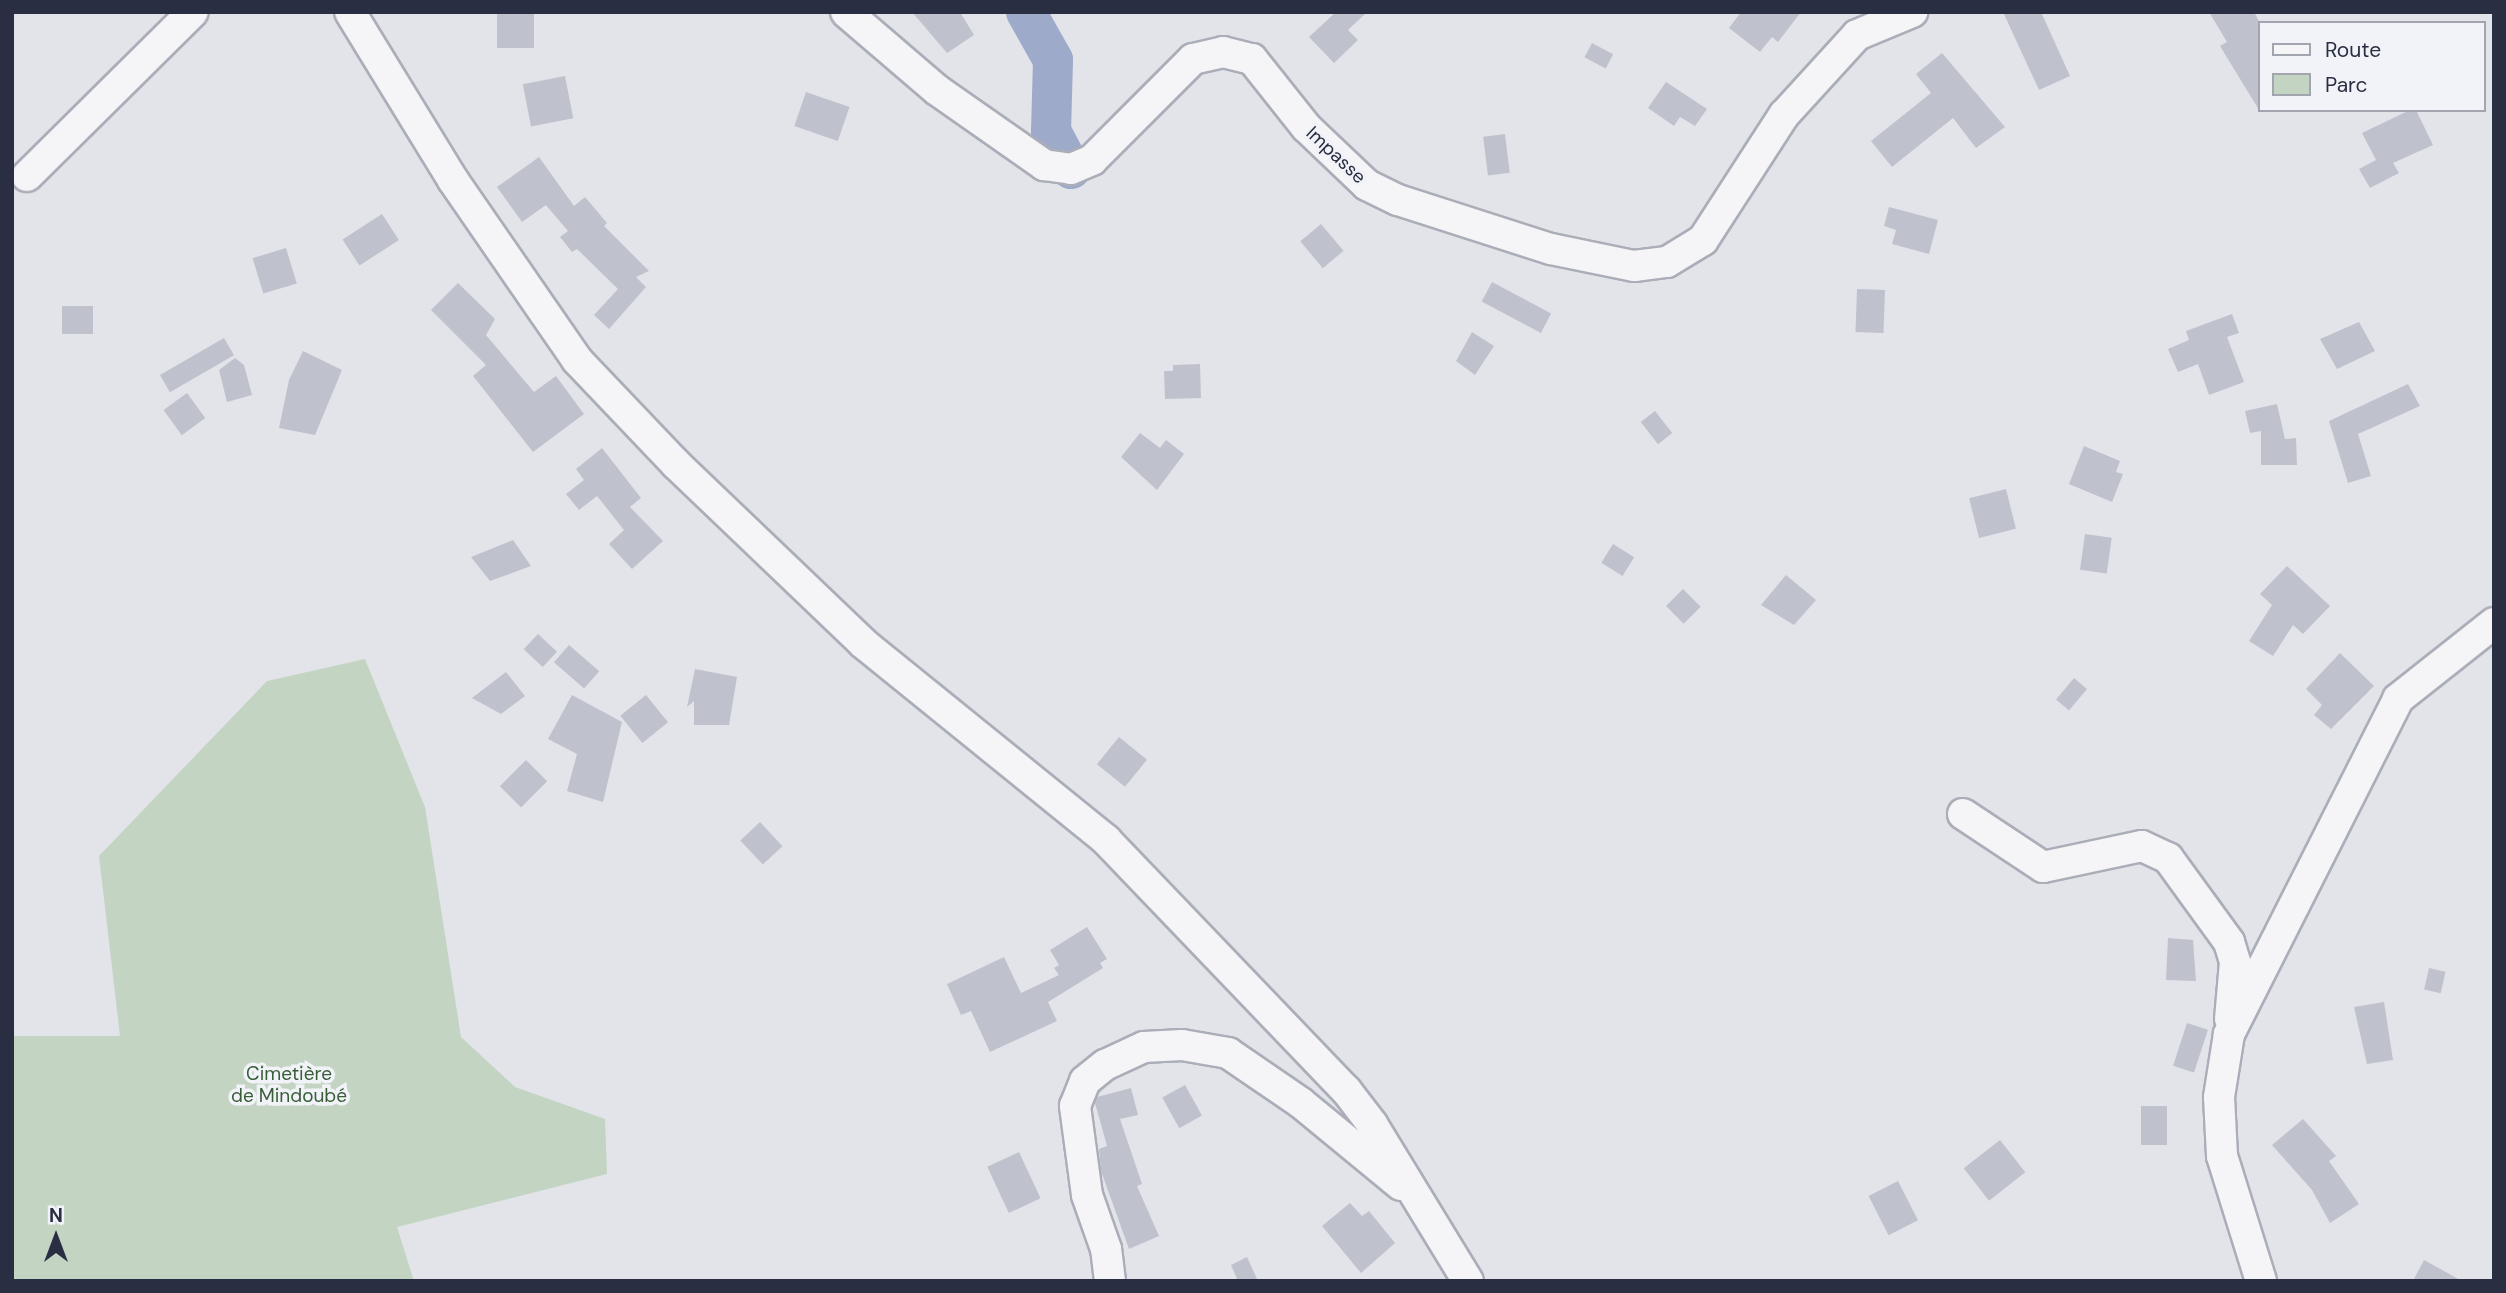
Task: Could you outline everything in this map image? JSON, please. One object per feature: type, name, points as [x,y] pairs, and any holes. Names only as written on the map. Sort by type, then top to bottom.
[{"type":"street","points":[[27,176],[193,12]]},
{"type":"street","points":[[350,12],[453,180],[577,360],[676,464],[863,643],[1106,840],[1346,1090],[1418,1198],[1468,1281]]},
{"type":"street","name":"Impasse","points":[[846,12],[937,89],[1044,165],[1071,169],[1092,160],[1193,59],[1223,52],[1252,59],[1306,127],[1367,186],[1398,200],[1551,249],[1634,266],[1667,262],[1703,240],[1784,115],[1857,36],[1912,12]]},
{"type":"street","points":[[2229,1034],[2398,699],[2494,623]]},
{"type":"street","points":[[1963,814],[2043,867],[2142,846],[2168,858],[2229,942],[2235,962],[2229,1034],[2219,1097],[2222,1156],[2261,1281]]},
{"type":"street","points":[[1110,1281],[1106,1249],[1087,1195],[1074,1105],[1085,1081],[1105,1065],[1144,1048],[1182,1045],[1228,1053],[1301,1103],[1418,1198]]},
{"type":"green space","name":"Cimetière de Mindoubé","points":[[365,659],[425,807],[461,1037],[515,1087],[605,1119],[607,1174],[397,1227],[414,1281],[12,1281],[12,1036],[120,1036],[99,856],[267,681]]},
{"type":"building","points":[[497,12],[534,12],[534,48],[497,48]]},
{"type":"building","points":[[912,12],[960,12],[974,35],[947,53]]},
{"type":"building","points":[[1336,12],[1367,12],[1348,30],[1358,40],[1334,63],[1309,37]]},
{"type":"building","points":[[1741,12],[1801,12],[1778,42],[1772,37],[1760,52],[1729,28]]},
{"type":"building","points":[[2003,12],[2041,12],[2070,76],[2039,90]]},
{"type":"building","points":[[2209,12],[2254,12],[2259,21],[2258,108],[2220,46],[2227,42]]},
{"type":"building","points":[[1592,43],[1613,54],[1606,68],[1584,57]]},
{"type":"building","points":[[1942,53],[2005,127],[1976,148],[1953,118],[1892,167],[1871,141],[1931,93],[1916,74]]},
{"type":"building","points":[[565,76],[573,118],[531,126],[523,84]]},
{"type":"building","points":[[1666,82],[1707,109],[1695,126],[1680,117],[1674,126],[1648,108]]},
{"type":"building","points":[[806,92],[849,107],[838,141],[794,126]]},
{"type":"building","points":[[2406,112],[2417,112],[2433,145],[2393,163],[2399,173],[2370,188],[2359,169],[2376,160],[2362,133]]},
{"type":"building","points":[[1505,134],[1510,173],[1488,175],[1483,137]]},
{"type":"building","points":[[539,157],[574,206],[585,197],[607,223],[604,226],[649,271],[636,277],[646,287],[609,329],[594,315],[618,289],[577,249],[572,252],[560,237],[568,231],[546,205],[522,222],[497,187]]},
{"type":"building","points":[[1889,207],[1938,220],[1929,254],[1892,244],[1896,230],[1884,226]]},
{"type":"building","points":[[382,214],[399,240],[359,266],[343,240]]},
{"type":"building","points":[[1321,224],[1343,251],[1323,268],[1300,241]]},
{"type":"building","points":[[286,248],[297,283],[263,294],[253,258]]},
{"type":"building","points":[[1492,282],[1551,313],[1541,333],[1482,301]]},
{"type":"building","points":[[458,283],[495,319],[486,335],[534,392],[556,376],[584,414],[533,452],[473,376],[486,365],[431,310]]},
{"type":"building","points":[[1857,289],[1885,290],[1883,333],[1855,332]]},
{"type":"building","points":[[62,306],[93,306],[93,334],[62,334]]},
{"type":"building","points":[[2232,314],[2239,333],[2227,337],[2244,382],[2209,395],[2198,364],[2178,372],[2168,349],[2189,340],[2186,331]]},
{"type":"building","points":[[2359,322],[2375,351],[2337,369],[2320,339]]},
{"type":"building","points":[[1472,332],[1494,346],[1475,375],[1456,361]]},
{"type":"building","points":[[224,338],[234,355],[170,392],[160,375]]},
{"type":"building","points":[[303,351],[342,370],[315,435],[279,428],[289,380]]},
{"type":"building","points":[[235,358],[244,365],[252,395],[227,402],[219,370]]},
{"type":"building","points":[[1200,364],[1201,398],[1165,399],[1164,371],[1173,371],[1173,365]]},
{"type":"building","points":[[2408,384],[2420,406],[2358,434],[2371,476],[2348,483],[2329,421]]},
{"type":"building","points":[[187,393],[205,418],[182,435],[164,410]]},
{"type":"building","points":[[2277,404],[2285,439],[2296,438],[2297,465],[2261,465],[2261,431],[2250,433],[2245,411]]},
{"type":"building","points":[[1655,411],[1672,433],[1658,444],[1641,422]]},
{"type":"building","points":[[1140,433],[1160,448],[1166,440],[1184,454],[1157,490],[1121,457]]},
{"type":"building","points":[[2084,446],[2120,461],[2116,472],[2123,474],[2112,502],[2069,484]]},
{"type":"building","points":[[602,448],[641,498],[630,507],[663,541],[632,569],[609,544],[624,530],[597,496],[579,510],[566,494],[584,480],[576,469]]},
{"type":"building","points":[[2006,489],[2016,529],[1979,538],[1969,498]]},
{"type":"building","points":[[2085,534],[2112,538],[2107,573],[2080,570]]},
{"type":"building","points":[[513,540],[531,566],[490,581],[471,557]]},
{"type":"building","points":[[1613,544],[1634,557],[1623,576],[1601,563]]},
{"type":"building","points":[[2287,566],[2330,606],[2303,634],[2293,625],[2273,656],[2249,641],[2272,605],[2260,594]]},
{"type":"building","points":[[1786,575],[1816,600],[1794,625],[1761,605]]},
{"type":"building","points":[[1683,589],[1701,607],[1684,624],[1666,606]]},
{"type":"building","points":[[538,634],[557,652],[543,667],[524,649]]},
{"type":"building","points":[[569,645],[599,671],[584,689],[554,662]]},
{"type":"building","points":[[2340,653],[2374,686],[2331,729],[2314,715],[2322,705],[2306,689]]},
{"type":"building","points":[[695,669],[737,677],[729,725],[694,725],[694,701],[687,707]]},
{"type":"building","points":[[506,672],[525,696],[501,714],[472,698]]},
{"type":"building","points":[[2074,678],[2087,689],[2069,710],[2056,699]]},
{"type":"building","points":[[572,695],[622,722],[603,802],[567,791],[577,754],[548,739]]},
{"type":"building","points":[[646,695],[668,722],[642,743],[620,716]]},
{"type":"building","points":[[1119,737],[1147,760],[1125,787],[1097,764]]},
{"type":"building","points":[[526,760],[547,781],[521,807],[500,786]]},
{"type":"building","points":[[760,822],[783,846],[763,865],[740,840]]},
{"type":"building","points":[[1087,927],[1107,959],[1100,963],[1103,968],[1048,1002],[1057,1021],[990,1052],[971,1011],[961,1015],[947,984],[1004,957],[1021,993],[1059,975],[1054,968],[1059,965],[1050,950]]},
{"type":"building","points":[[2168,938],[2193,940],[2196,981],[2166,980]]},
{"type":"building","points":[[2429,968],[2446,972],[2441,993],[2424,989]]},
{"type":"building","points":[[2384,1002],[2393,1060],[2367,1064],[2354,1007]]},
{"type":"building","points":[[2187,1023],[2208,1030],[2194,1073],[2173,1066]]},
{"type":"building","points":[[1185,1085],[1202,1116],[1179,1128],[1162,1098]]},
{"type":"building","points":[[1131,1088],[1138,1115],[1120,1119],[1142,1184],[1137,1186],[1159,1236],[1129,1249],[1101,1171],[1099,1149],[1107,1146],[1095,1103],[1097,1097]]},
{"type":"building","points":[[2141,1106],[2167,1106],[2167,1145],[2141,1145]]},
{"type":"building","points":[[2303,1119],[2336,1156],[2329,1161],[2359,1204],[2330,1223],[2312,1190],[2272,1145]]},
{"type":"building","points":[[2000,1140],[2025,1172],[1989,1201],[1964,1168]]},
{"type":"building","points":[[1019,1152],[1041,1198],[1009,1213],[987,1167]]},
{"type":"building","points":[[1898,1181],[1918,1220],[1889,1235],[1869,1196]]},
{"type":"building","points":[[1350,1203],[1362,1216],[1369,1211],[1395,1243],[1361,1273],[1322,1226]]},
{"type":"building","points":[[1247,1257],[1258,1281],[1238,1281],[1231,1265]]},
{"type":"building","points":[[2424,1260],[2462,1281],[2413,1281]]},
{"type":"waterway","points":[[1026,12],[1053,60],[1051,131],[1071,169]]}]
